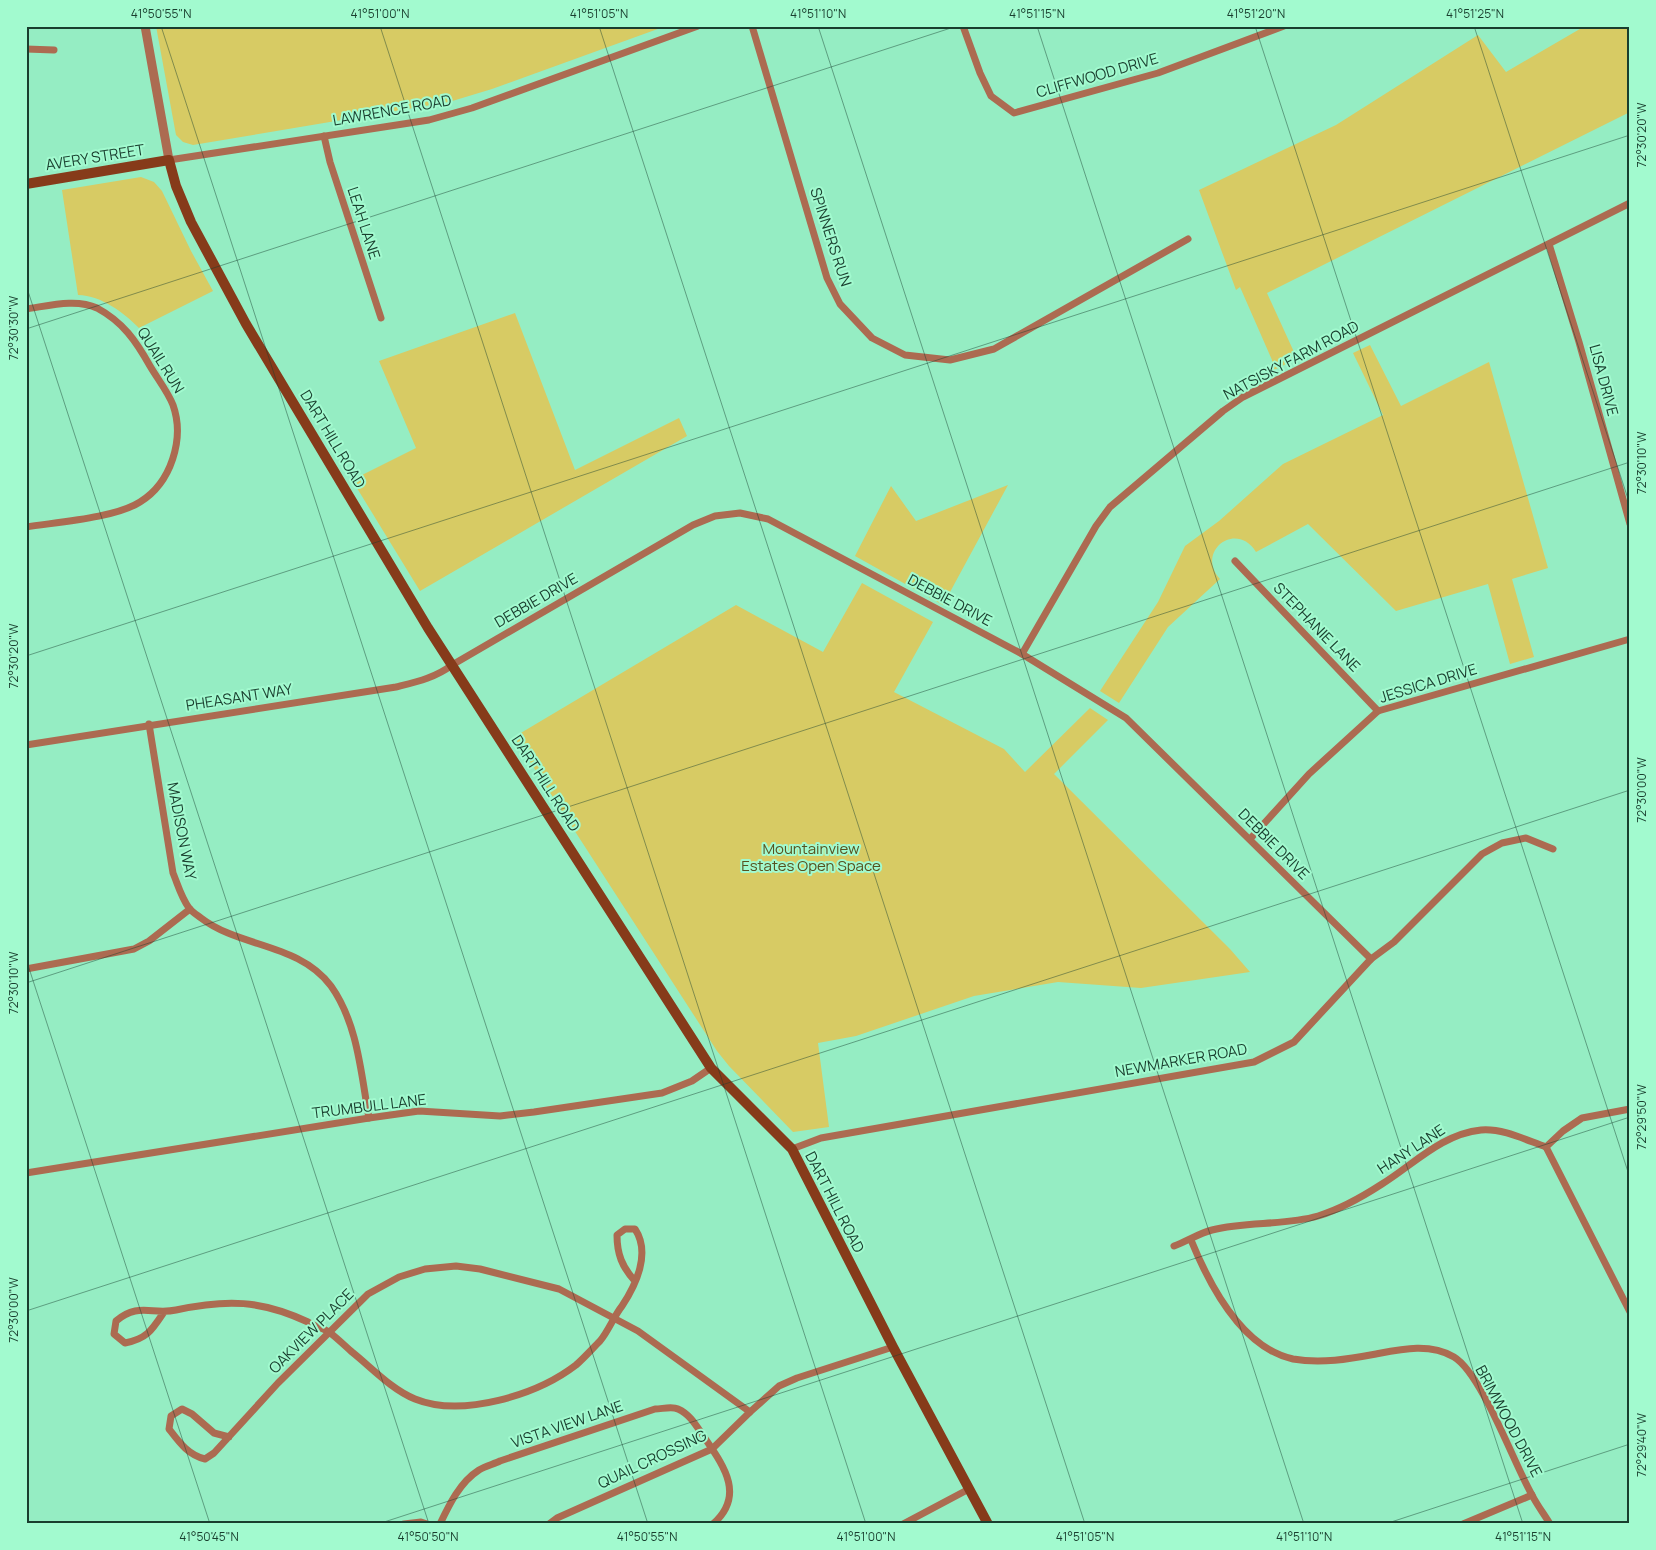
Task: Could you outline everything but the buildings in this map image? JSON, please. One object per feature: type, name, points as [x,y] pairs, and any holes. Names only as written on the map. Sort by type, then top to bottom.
[{"type":"main road","name":"AVERY STREET","points":[[26,184],[169,160]]},
{"type":"main road","name":"DART HILL ROAD","points":[[169,160],[176,186],[191,222],[246,324],[423,620],[710,1068],[792,1149],[893,1347],[988,1524]]},
{"type":"street","name":"DART HILL ROAD","points":[[145,26],[169,160]]},
{"type":"street","name":"LAWRENCE ROAD","points":[[169,160],[429,120],[472,108],[698,26]]},
{"type":"street","name":"SPINNERS RUN","points":[[752,26],[827,278],[840,304],[872,338],[905,355],[950,360],[994,349],[1188,240]]},
{"type":"street","name":"CLIFFWOOD DRIVE","points":[[963,26],[980,73],[991,96],[1014,113],[1158,73],[1284,26]]},
{"type":"street","points":[[26,49],[54,50]]},
{"type":"street","name":"LEAH LANE","points":[[324,136],[330,162],[381,318]]},
{"type":"street","name":"NATSISKY FARM ROAD","points":[[1022,654],[1096,526],[1110,507],[1223,411],[1243,397],[1630,204]]},
{"type":"street","name":"LISA DRIVE","points":[[1549,244],[1580,342],[1630,524]]},
{"type":"street","name":"QUAIL RUN","points":[[26,309],[68,303],[96,308],[121,324],[138,346],[173,405],[178,434],[172,460],[160,486],[141,502],[119,512],[26,527]]},
{"type":"street","name":"DEBBIE DRIVE","points":[[452,665],[693,525],[715,516],[740,513],[768,519],[1022,654],[1126,718],[1371,959]]},
{"type":"street","name":"STEPHANIE LANE","points":[[1235,561],[1378,711]]},
{"type":"street","name":"JESSICA DRIVE","points":[[1250,839],[1309,774],[1378,711],[1630,639]]},
{"type":"street","name":"PHEASANT WAY","points":[[26,744],[396,687],[426,680],[443,672],[452,665]]},
{"type":"street","name":"MADISON WAY","points":[[149,724],[173,873],[181,894],[190,909],[211,926],[299,959],[316,971],[330,986],[344,1008],[352,1029],[369,1118]]},
{"type":"street","name":"NEWMARKER ROAD","points":[[792,1149],[821,1138],[1254,1062],[1294,1042],[1371,959],[1394,942],[1482,854],[1502,843],[1526,838],[1553,848]]},
{"type":"street","points":[[26,968],[134,949],[149,941],[190,909]]},
{"type":"street","name":"TRUMBULL LANE","points":[[26,1173],[419,1111],[500,1116],[662,1093],[692,1081],[710,1068]]},
{"type":"street","points":[[1630,1109],[1582,1118],[1563,1131],[1546,1147],[1630,1312]]},
{"type":"street","name":"HANY LANE","points":[[1174,1246],[1211,1230],[1291,1222],[1317,1216],[1347,1204],[1382,1184],[1446,1139],[1463,1133],[1482,1130],[1505,1133],[1546,1147]]},
{"type":"street","points":[[164,1312],[152,1330],[138,1340],[125,1343],[114,1334],[116,1321],[126,1312],[143,1309],[164,1312],[207,1303],[241,1302],[275,1308],[329,1332],[385,1381],[415,1398],[440,1406],[474,1404],[509,1397],[537,1388],[575,1365],[602,1339],[613,1318],[627,1298],[639,1273],[642,1251],[640,1237],[635,1229],[625,1228],[617,1235],[617,1250],[625,1270],[635,1281]]},
{"type":"street","name":"BRIMWOOD DRIVE","points":[[1191,1240],[1198,1257],[1229,1313],[1245,1332],[1270,1350],[1292,1359],[1317,1361],[1342,1360],[1411,1348],[1433,1348],[1454,1357],[1466,1367],[1481,1392],[1532,1495],[1550,1524]]},
{"type":"street","name":"OAKVIEW PLACE","points":[[229,1437],[214,1433],[192,1414],[182,1409],[171,1416],[169,1429],[183,1446],[196,1457],[205,1459],[214,1453],[229,1437],[278,1383],[368,1294],[400,1277],[425,1269],[456,1266],[480,1269],[559,1289],[638,1331],[750,1412]]},
{"type":"street","name":"QUAIL CROSSING","points":[[549,1524],[558,1518],[712,1449],[779,1386],[797,1378],[893,1347]]},
{"type":"street","name":"VISTA VIEW LANE","points":[[440,1524],[447,1508],[460,1489],[478,1471],[500,1461],[655,1409],[677,1408],[691,1418],[725,1468],[730,1490],[724,1514],[714,1524]]},
{"type":"street","points":[[908,1523],[969,1489]]},
{"type":"street","points":[[1463,1524],[1532,1495]]},
{"type":"street","points":[[404,1524],[421,1522],[427,1524]]},
{"type":"green space","points":[[156,26],[666,26],[492,89],[449,102],[193,145],[183,142],[176,135]]},
{"type":"green space","points":[[1585,26],[1630,26],[1630,112],[1267,293],[1294,352],[1306,354],[1270,372],[1272,360],[1240,287],[1236,290],[1199,190],[1336,125],[1478,35],[1506,72]]},
{"type":"green space","points":[[141,177],[154,182],[162,191],[213,291],[139,328],[112,306],[95,298],[78,295],[62,190]]},
{"type":"green space","points":[[515,313],[575,470],[679,418],[687,436],[420,591],[352,480],[416,448],[379,361]]},
{"type":"green space","points":[[1370,345],[1401,406],[1489,362],[1548,568],[1512,579],[1534,657],[1510,664],[1488,584],[1396,611],[1308,524],[1256,552],[1248,543],[1238,539],[1229,539],[1221,543],[1215,550],[1212,559],[1214,569],[1220,579],[1168,627],[1119,703],[1100,691],[1158,602],[1185,546],[1219,521],[1283,464],[1383,415],[1353,353]]},
{"type":"green space","points":[[1008,485],[943,605],[855,556],[891,486],[916,521]]},
{"type":"green space","name":"Mountainview Estates Open Space","points":[[862,583],[933,622],[894,692],[1004,749],[1025,772],[1090,708],[1108,720],[1054,774],[1230,949],[1250,972],[1141,988],[1058,982],[974,996],[856,1036],[818,1043],[829,1127],[793,1132],[729,1066],[717,1051],[514,737],[736,605],[823,652]]}]
